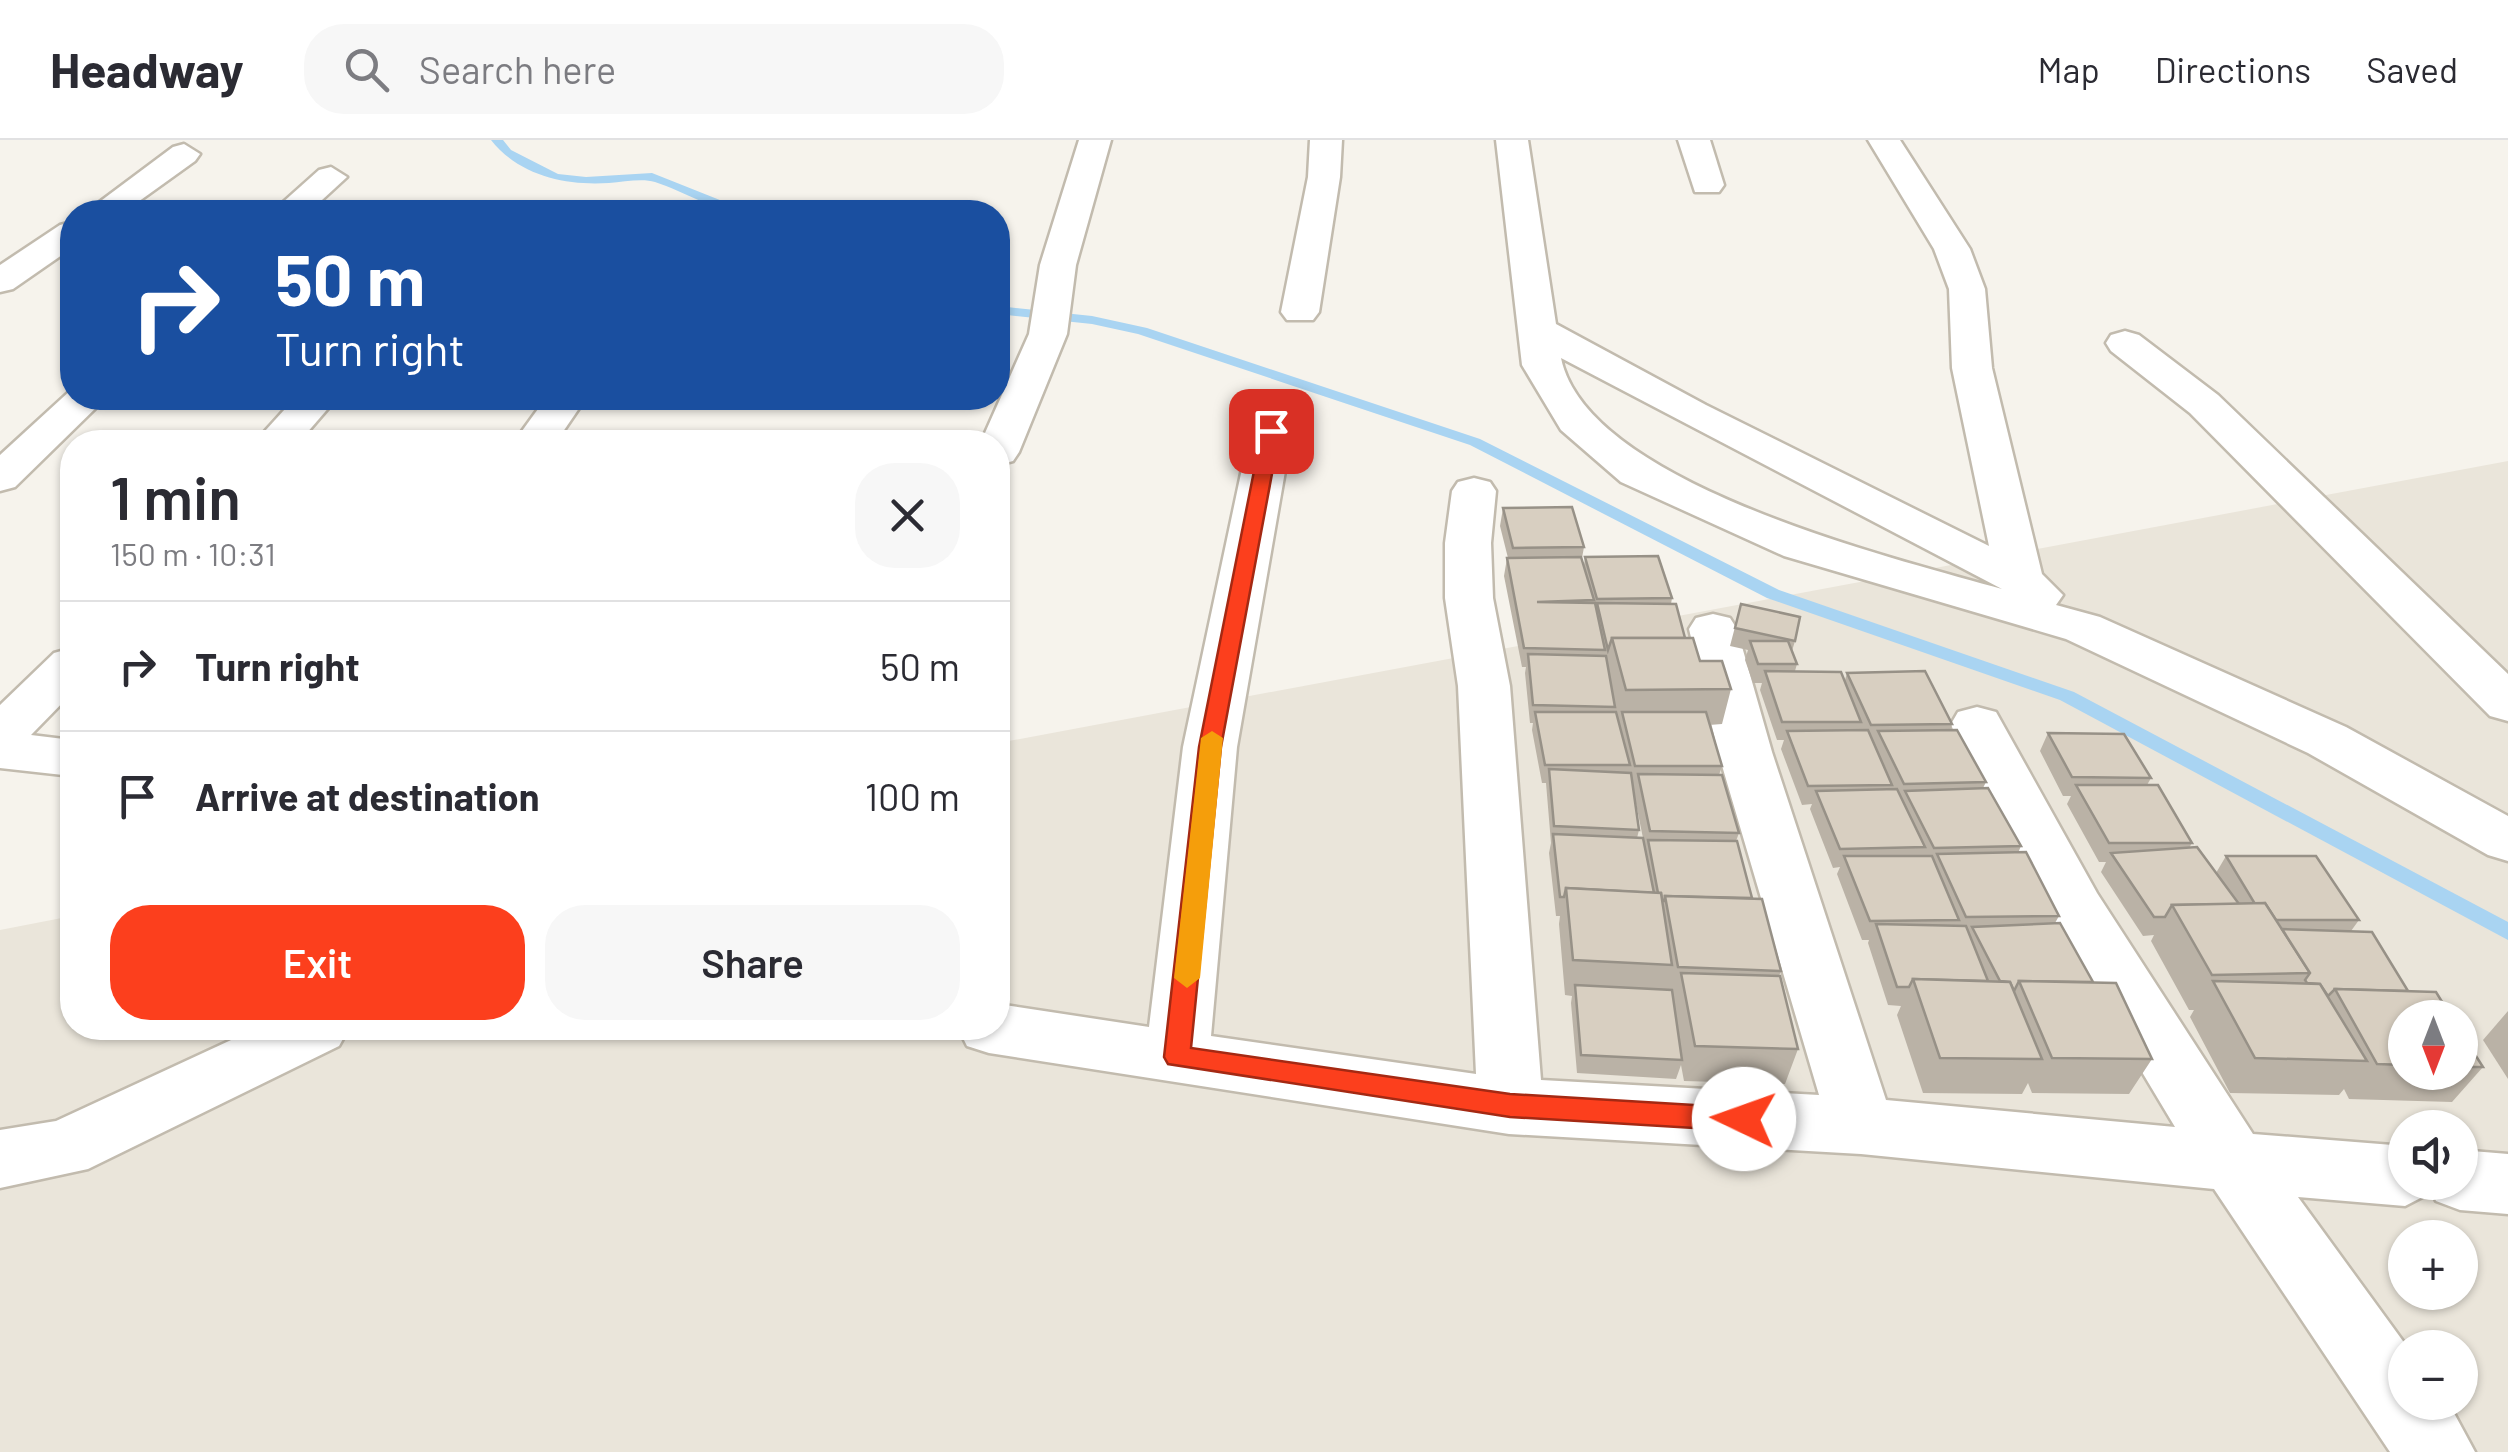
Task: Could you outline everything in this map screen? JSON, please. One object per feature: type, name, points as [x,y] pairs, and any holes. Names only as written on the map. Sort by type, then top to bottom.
[{"type":"street","points":[[1007,430],[1048,334],[1058,265],[1095,140]]},
{"type":"street","points":[[1300,312],[1324,178],[1326,140]]},
{"type":"street","points":[[1512,140],[1534,328],[1542,365],[1576,421],[1636,473],[1800,546],[2082,628],[2326,740],[2508,841]]},
{"type":"street","points":[[1694,140],[1707,185]]},
{"type":"street","points":[[1884,140],[1952,249],[1967,289],[1972,368],[2020,580]]},
{"type":"street","points":[[120,200],[184,154]]},
{"type":"street","points":[[304,200],[332,177]]},
{"type":"street","points":[[0,282],[16,256],[60,237]]},
{"type":"street","points":[[16,256],[60,256]]},
{"type":"street","points":[[1534,328],[1690,414],[2020,580],[2082,628]]},
{"type":"street","points":[[2124,343],[2204,404],[2508,704]]},
{"type":"street","points":[[0,478],[73,410]]},
{"type":"street","points":[[287,430],[305,410]]},
{"type":"street","points":[[1177,1057],[1210,747],[1271,431]]},
{"type":"street","points":[[1474,491],[1468,543],[1470,598],[1484,686],[1510,1106]]},
{"type":"street","points":[[1713,630],[1745,752],[1861,1126]]},
{"type":"street","points":[[0,736],[60,676]]},
{"type":"street","points":[[1977,724],[2037,843],[2115,978],[2234,1162],[2436,1452]]},
{"type":"street","points":[[0,750],[60,757]]},
{"type":"street","points":[[1010,1031],[1510,1106],[1861,1126],[2388,1175]]},
{"type":"street","points":[[0,1160],[64,1149],[292,1040]]},
{"type":"street","points":[[2478,1182],[2508,1184]]},
{"type":"shaded area","points":[[2508,461],[2508,1452],[0,1452],[0,930],[60,918],[60,1040],[1010,1040],[1010,741]]},
{"type":"building","points":[[1572,507],[1584,547],[1513,548],[1503,508]]},
{"type":"building","points":[[1658,556],[1672,598],[1597,599],[1585,557]]},
{"type":"building","points":[[1581,557],[1594,600],[1537,602],[1595,603],[1605,650],[1524,648],[1507,558]]},
{"type":"building","points":[[1597,603],[1676,604],[1685,638],[1612,638],[1608,650]]},
{"type":"building","points":[[1741,604],[1800,617],[1795,641],[1735,628]]},
{"type":"building","points":[[1612,638],[1693,638],[1700,661],[1722,661],[1731,689],[1626,690]]},
{"type":"building","points":[[1750,641],[1788,641],[1797,664],[1758,664]]},
{"type":"building","points":[[1528,654],[1606,656],[1615,707],[1533,705]]},
{"type":"building","points":[[1765,671],[1841,672],[1861,722],[1782,722]]},
{"type":"building","points":[[1925,671],[1952,724],[1871,725],[1847,673]]},
{"type":"building","points":[[1535,712],[1616,712],[1630,765],[1545,765]]},
{"type":"building","points":[[1622,712],[1706,712],[1722,766],[1635,766]]},
{"type":"building","points":[[1868,730],[1892,785],[1808,786],[1787,731]]},
{"type":"building","points":[[1957,730],[1986,782],[1904,784],[1878,731]]},
{"type":"building","points":[[2048,733],[2124,734],[2151,778],[2072,777]]},
{"type":"building","points":[[1549,769],[1631,773],[1639,830],[1554,826]]},
{"type":"building","points":[[1638,774],[1722,775],[1739,833],[1650,831]]},
{"type":"building","points":[[2076,785],[2158,785],[2192,843],[2109,843]]},
{"type":"building","points":[[1988,788],[2021,846],[1934,848],[1905,791]]},
{"type":"building","points":[[1897,789],[1925,847],[1840,849],[1816,791]]},
{"type":"building","points":[[1553,834],[1643,838],[1654,893],[1566,888],[1564,897],[1560,897]]},
{"type":"building","points":[[1648,840],[1737,841],[1752,898],[1665,896],[1662,901]]},
{"type":"building","points":[[2197,847],[2239,904],[2172,905],[2165,917],[2154,917],[2111,853]]},
{"type":"building","points":[[2026,852],[2059,916],[1966,917],[1937,854]]},
{"type":"building","points":[[1844,856],[1932,856],[1959,920],[1870,921]]},
{"type":"building","points":[[2226,856],[2316,856],[2359,920],[2276,920],[2265,903],[2255,904]]},
{"type":"building","points":[[1566,888],[1661,893],[1672,965],[1573,960]]},
{"type":"building","points":[[1665,896],[1762,899],[1781,971],[1678,967]]},
{"type":"building","points":[[2265,903],[2310,973],[2212,975],[2172,905]]},
{"type":"building","points":[[2060,923],[2093,982],[2019,981],[2014,991],[2010,982],[2000,981],[1972,927]]},
{"type":"building","points":[[1876,924],[1966,926],[1988,981],[1913,979],[1909,987],[1897,987]]},
{"type":"building","points":[[2282,929],[2372,932],[2408,991],[2335,989],[2328,996],[2320,984],[2307,983],[2310,973]]},
{"type":"building","points":[[1681,973],[1780,976],[1798,1049],[1695,1046]]},
{"type":"building","points":[[1913,979],[2010,982],[2042,1059],[1940,1058]]},
{"type":"building","points":[[2019,981],[2116,983],[2152,1059],[2052,1058]]},
{"type":"building","points":[[2213,981],[2320,984],[2367,1061],[2255,1058]]},
{"type":"building","points":[[1575,985],[1672,990],[1682,1060],[1581,1055]]},
{"type":"building","points":[[2335,989],[2436,992],[2441,1000],[2388,1000],[2388,1064],[2377,1064]]},
{"type":"waterway","points":[[497,140],[507,152],[555,177],[586,181],[652,177],[712,200]]},
{"type":"waterway","points":[[1010,311],[1092,320],[1142,331],[1475,442],[1773,594],[2067,696],[2508,932]]},
{"type":"slow traffic","points":[[1187,978],[1212,738]]},
{"type":"route","points":[[1271,431],[1251,528],[1242,598],[1210,747],[1177,1057],[1510,1106],[1744,1119]]}]
